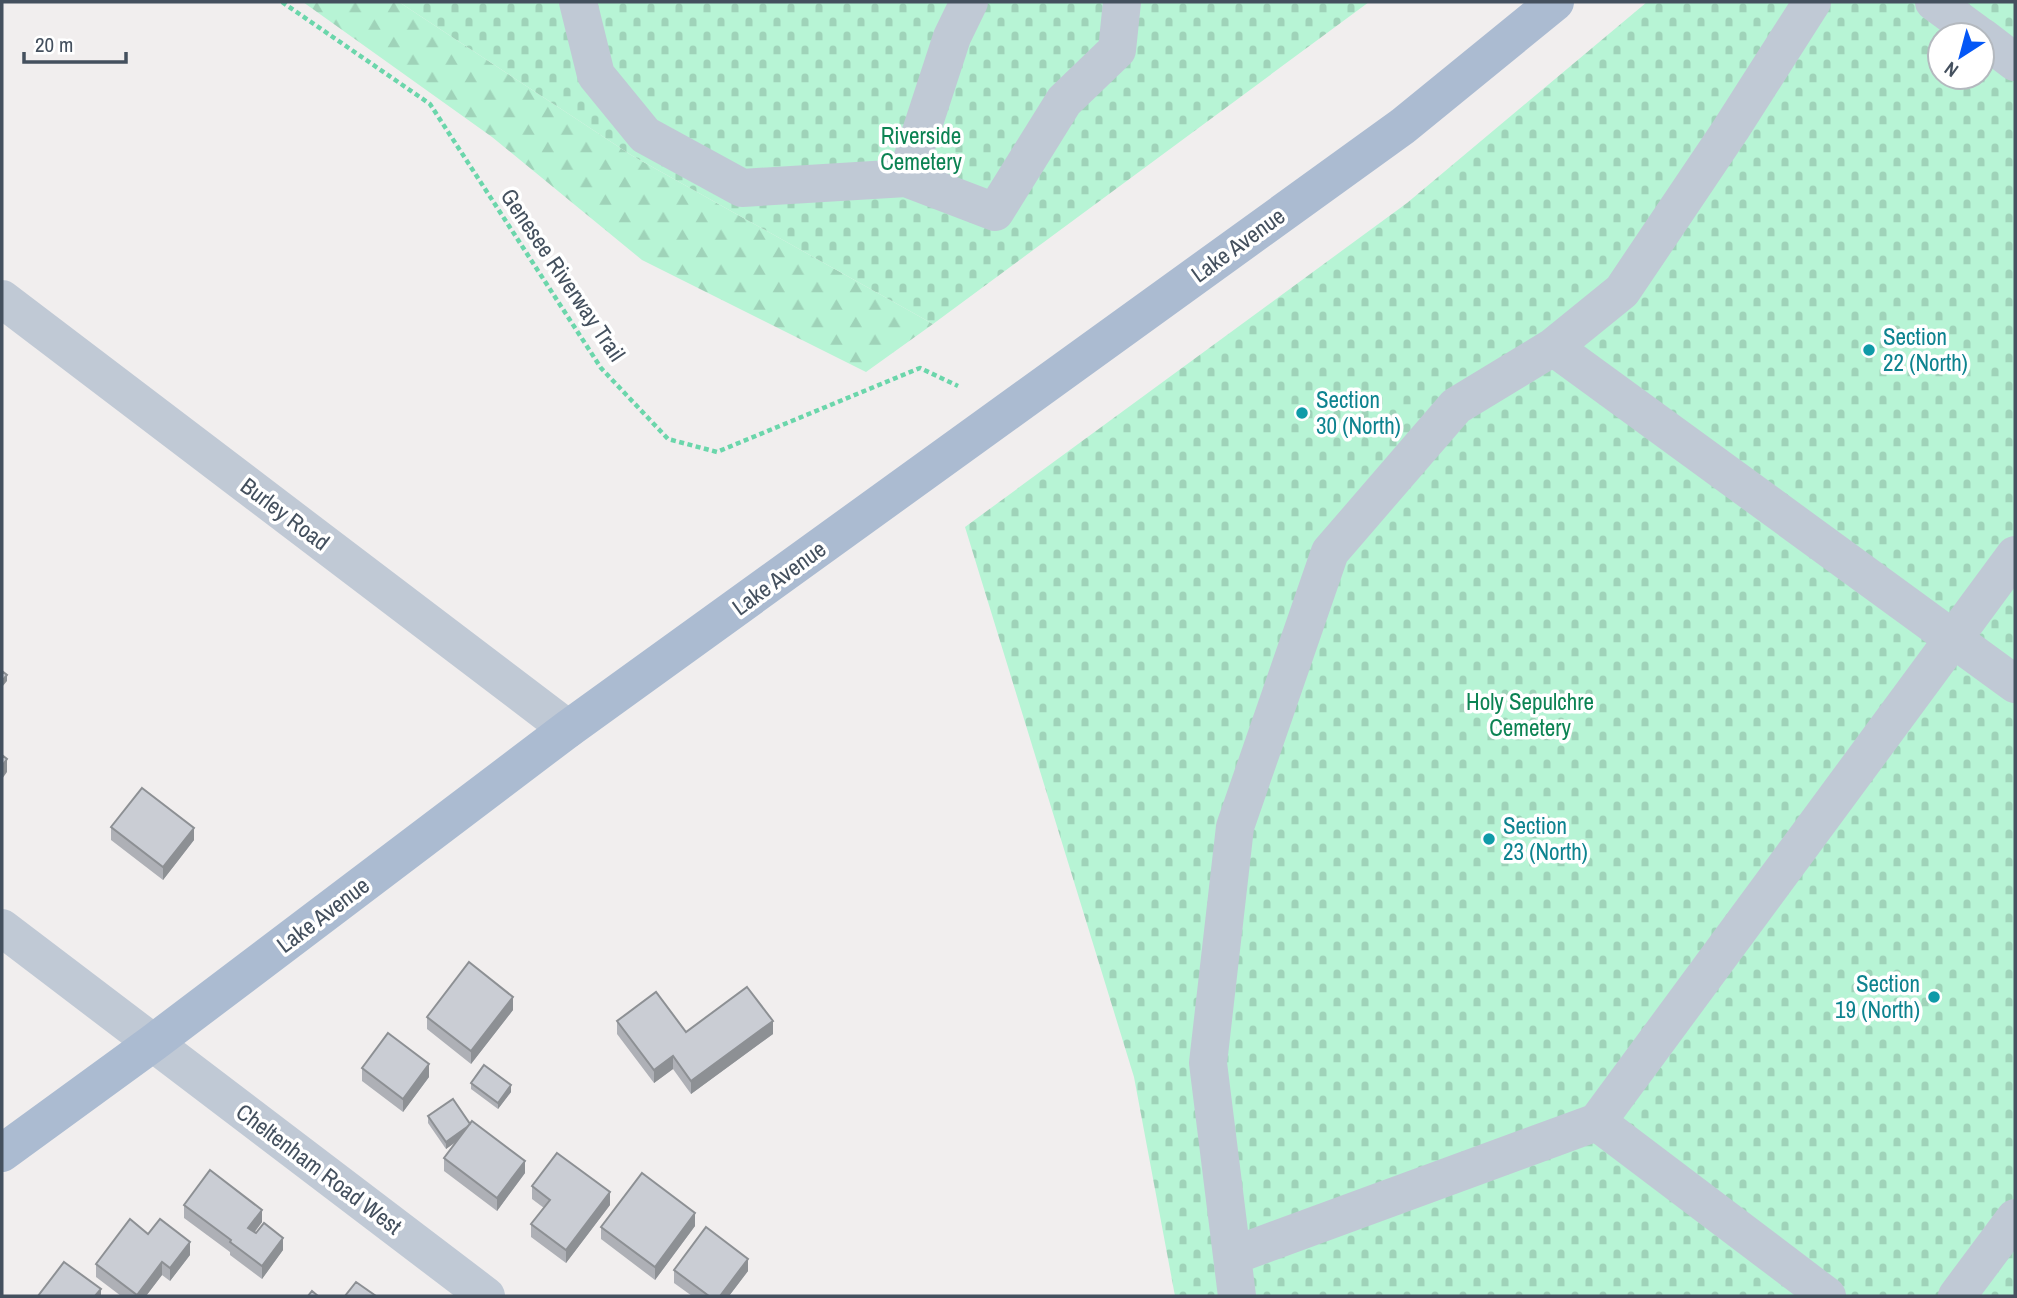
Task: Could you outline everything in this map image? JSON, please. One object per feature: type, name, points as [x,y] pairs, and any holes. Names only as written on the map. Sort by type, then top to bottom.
[{"type":"main road","name":"Lake Avenue","points":[[2,1153],[153,1043],[568,729],[1403,126],[1555,2]]},
{"type":"street","points":[[579,2],[596,75],[645,135],[742,188],[906,178],[995,212],[1064,101],[1117,50],[1122,2]]},
{"type":"street","points":[[906,178],[952,37],[969,2]]},
{"type":"street","points":[[1237,1296],[1208,1063],[1235,827],[1330,552],[1456,406],[1553,347],[1622,290],[1731,129],[1812,2]]},
{"type":"street","points":[[1934,2],[1960,21]]},
{"type":"street","points":[[1996,47],[2015,62]]},
{"type":"street","name":"Burley Road","points":[[2,299],[568,729]]},
{"type":"street","points":[[1553,347],[2015,684]]},
{"type":"street","points":[[1232,1256],[1597,1122],[2015,555]]},
{"type":"street","name":"Cheltenham Road West","points":[[2,928],[486,1296]]},
{"type":"street","points":[[1597,1122],[1827,1296]]},
{"type":"street","points":[[1957,1296],[2015,1218]]},
{"type":"path","name":"Genesee Riverway Trail","points":[[282,2],[430,104],[601,368],[668,439],[717,452],[920,368],[958,386]]},
{"type":"green space","points":[[303,2],[399,2],[631,155],[933,324],[866,372],[642,260],[492,137]]},
{"type":"green space","name":"Riverside Cemetery","points":[[399,2],[1369,2],[933,324],[631,155]]},
{"type":"green space","name":"Holy Sepulchre Cemetery","points":[[1647,2],[2015,2],[2015,1296],[1175,1296],[1134,1077],[965,527],[1407,203]]},
{"type":"building","points":[[142,788],[194,828],[163,867],[111,827]]},
{"type":"building","points":[[469,962],[513,997],[471,1051],[427,1017]]},
{"type":"building","points":[[747,987],[773,1021],[691,1081],[673,1056],[654,1070],[617,1021],[656,992],[686,1032]]},
{"type":"building","points":[[388,1033],[429,1064],[403,1099],[362,1068]]},
{"type":"building","points":[[484,1065],[511,1085],[498,1103],[471,1083]]},
{"type":"building","points":[[453,1099],[470,1124],[446,1142],[428,1116]]},
{"type":"building","points":[[472,1121],[525,1161],[497,1198],[444,1158]]},
{"type":"building","points":[[557,1153],[610,1192],[566,1250],[531,1224],[550,1200],[532,1186]]},
{"type":"building","points":[[210,1170],[262,1210],[248,1228],[256,1233],[264,1223],[283,1238],[262,1266],[184,1205]]},
{"type":"building","points":[[642,1173],[695,1213],[655,1267],[601,1227]]},
{"type":"building","points":[[130,1219],[148,1234],[160,1219],[190,1242],[170,1268],[162,1262],[137,1295],[96,1264]]},
{"type":"building","points":[[706,1227],[748,1259],[720,1296],[709,1296],[674,1270]]},
{"type":"building","points":[[64,1262],[101,1289],[95,1296],[38,1296]]},
{"type":"building","points":[[356,1282],[376,1296],[345,1296]]},
{"type":"place","name":"Section 22 (North)","points":[[1869,350]]},
{"type":"place","name":"Section 30 (North)","points":[[1302,413]]},
{"type":"place","name":"Section 23 (North)","points":[[1489,839]]},
{"type":"place","name":"Section 19 (North)","points":[[1934,997]]}]
